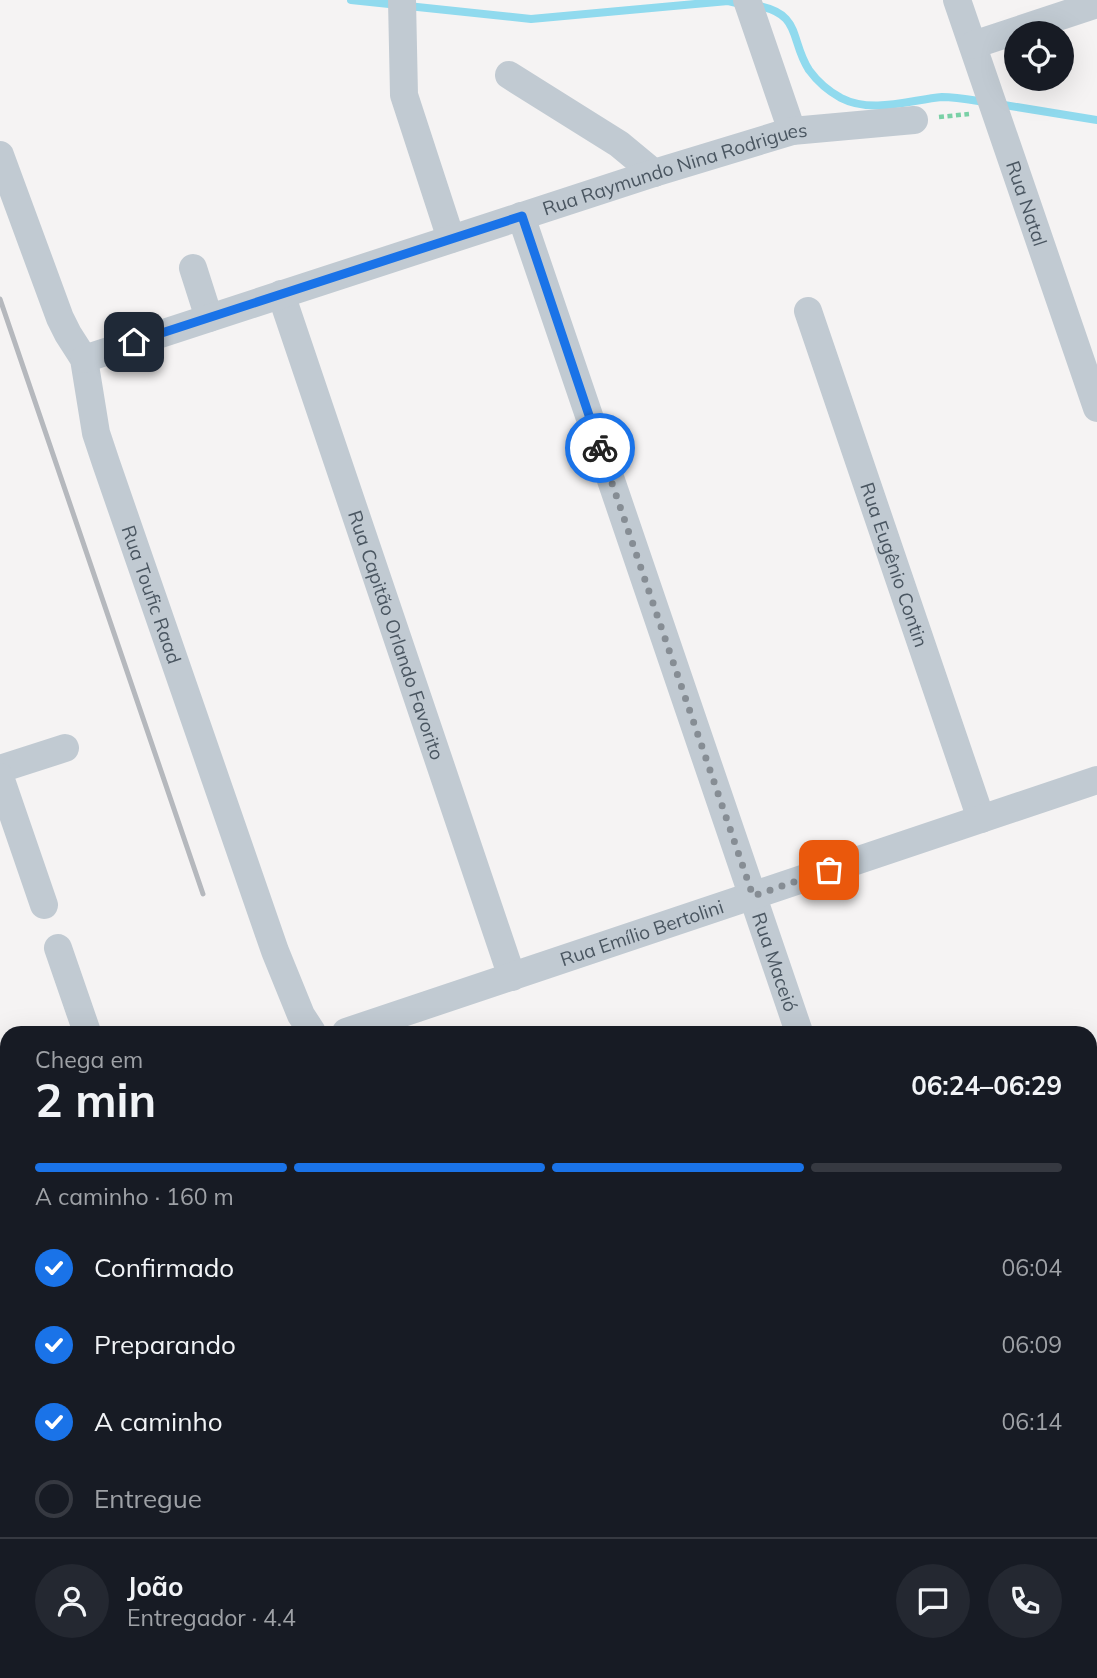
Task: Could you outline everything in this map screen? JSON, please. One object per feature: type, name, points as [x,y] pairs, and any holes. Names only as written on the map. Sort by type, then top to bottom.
[{"type":"street","name":"Rua Natal","points":[[957,0],[1095,398]]},
{"type":"street","points":[[973,45],[1097,4]]},
{"type":"street","points":[[750,10],[792,131]]},
{"type":"street","points":[[402,12],[404,95],[452,239]]},
{"type":"street","points":[[509,75],[619,144],[653,173]]},
{"type":"street","name":"Rua Raymundo Nina Rodrigues","points":[[84,359],[653,173],[792,131],[914,120]]},
{"type":"street","name":"Rua Toufic Raad","points":[[0,155],[60,318],[84,359],[96,433],[106,463],[275,951],[297,1006],[309,1026]]},
{"type":"street","name":"Rua Maceió","points":[[522,216],[797,1026]]},
{"type":"street","points":[[193,268],[209,318]]},
{"type":"street","name":"Rua Capitão Orlando Favorito","points":[[281,294],[512,977]]},
{"type":"street","name":"Rua Eugênio Contin","points":[[808,311],[981,819]]},
{"type":"street","points":[[0,769],[65,748]]},
{"type":"street","points":[[0,777],[44,905]]},
{"type":"street","name":"Rua Emílio Bertolini","points":[[364,1026],[1097,780]]},
{"type":"street","points":[[58,948],[85,1026]]},
{"type":"path","points":[[914,120],[995,111]]},
{"type":"waterway","points":[[351,0],[531,19],[728,1],[741,4]]},
{"type":"waterway","points":[[754,5],[770,9],[788,21],[809,70],[824,86],[841,98],[853,103],[878,106],[942,97],[985,102]]},
{"type":"waterway","points":[[998,104],[1097,120]]},
{"type":"railway","points":[[0,299],[203,894]]},
{"type":"way so far","points":[[600,448],[753,896],[829,870]]},
{"type":"route","points":[[134,342],[522,216],[600,448]]}]
